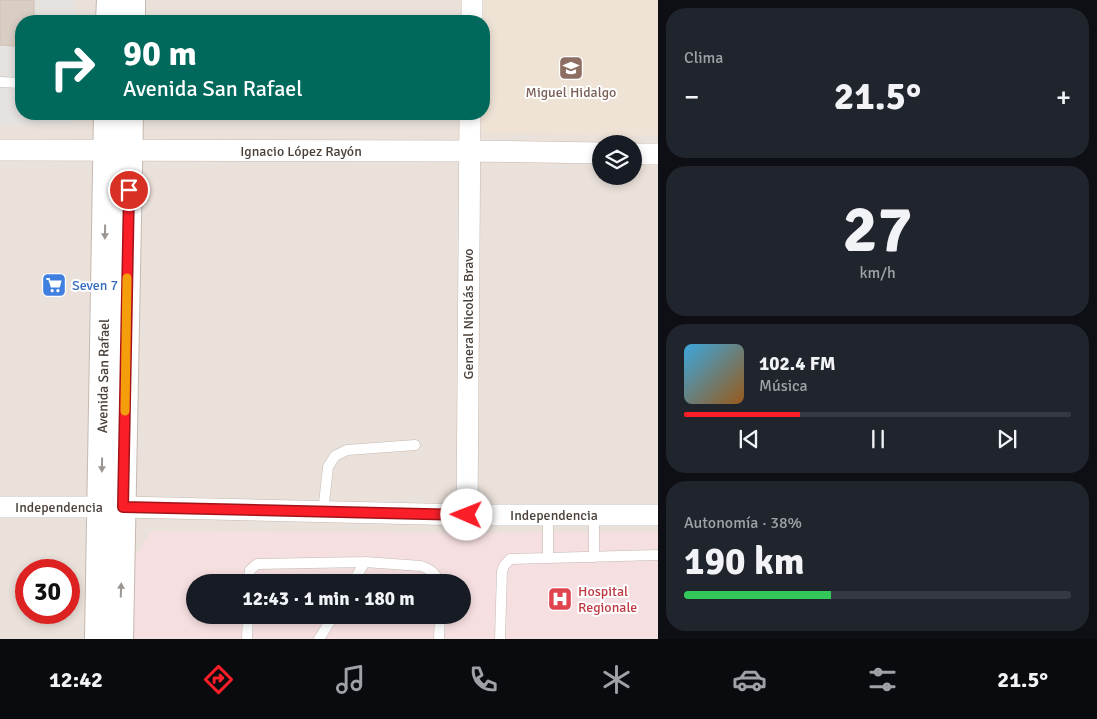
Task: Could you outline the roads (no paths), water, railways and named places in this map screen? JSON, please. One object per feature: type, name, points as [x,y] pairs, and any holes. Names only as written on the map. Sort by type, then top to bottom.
[{"type":"street","points":[[110,0],[110,15]]},
{"type":"street","points":[[132,0],[132,15]]},
{"type":"street","points":[[472,0],[472,15]]},
{"type":"street","name":"Avenida San Rafael","points":[[110,120],[118,150],[112,508],[120,639]]},
{"type":"street","name":"Avenida San Rafael","points":[[118,150],[128,120]]},
{"type":"street","name":"General Nicolás Bravo","points":[[467,515],[470,120]]},
{"type":"street","name":"Ignacio López Rayón","points":[[0,150],[592,153]]},
{"type":"street","points":[[642,154],[658,154]]},
{"type":"street","name":"Independencia","points":[[0,507],[467,515],[658,515]]},
{"type":"street","name":"Avenida San Rafael","points":[[98,639],[112,508]]},
{"type":"lane","points":[[0,82],[15,83]]},
{"type":"lane","points":[[323,512],[328,467],[335,456],[347,450],[415,446]]},
{"type":"lane","points":[[548,515],[548,558]]},
{"type":"lane","points":[[594,515],[594,557]]},
{"type":"lane","points":[[500,639],[504,566],[513,558],[658,555]]},
{"type":"lane","points":[[249,574],[250,570],[257,564],[365,562],[421,566],[435,574]]},
{"type":"lane","points":[[358,574],[365,562]]},
{"type":"lane","points":[[247,639],[248,624]]},
{"type":"lane","points":[[319,639],[328,624]]},
{"type":"lane","points":[[440,624],[440,639]]},
{"type":"place","name":"Miguel Hidalgo","points":[[571,68]]},
{"type":"place","name":"Seven 7","points":[[54,285]]},
{"type":"place","name":"Hospital Regionale","points":[[560,599]]}]
